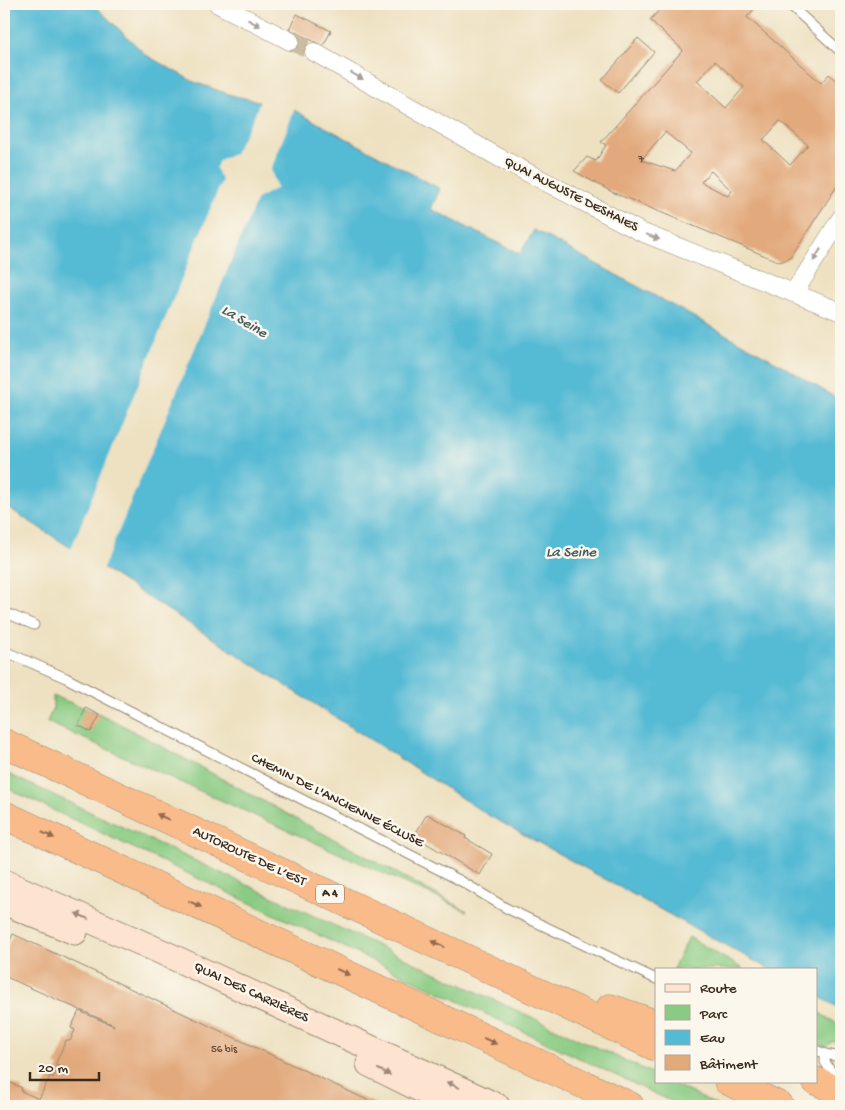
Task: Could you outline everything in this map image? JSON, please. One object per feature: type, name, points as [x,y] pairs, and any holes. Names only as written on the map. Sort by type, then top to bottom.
[{"type":"highway","name":"AUTOROUTE DE L’EST","points":[[4,744],[477,962],[655,1047]]},
{"type":"highway","points":[[4,815],[630,1106]]},
{"type":"highway","points":[[477,962],[655,1024]]},
{"type":"highway","points":[[730,1082],[780,1106]]},
{"type":"highway","points":[[818,1082],[841,1092]]},
{"type":"main road","name":"QUAI DES CARRIÈRES","points":[[4,882],[164,953],[497,1106]]},
{"type":"main road","name":"QUAI DES CARRIÈRES","points":[[4,902],[246,1004],[454,1106]]},
{"type":"street","points":[[218,4],[290,41]]},
{"type":"street","name":"QUAI AUGUSTE DESHAIES","points":[[314,52],[498,157],[642,232],[841,312]]},
{"type":"street","points":[[794,293],[841,218]]},
{"type":"lane","points":[[789,4],[841,52]]},
{"type":"lane","points":[[4,612],[34,626]]},
{"type":"lane","name":"CHEMIN DE L'ANCIENNE ÉCLUSE","points":[[4,651],[66,678],[461,881],[506,908],[655,979]]},
{"type":"lane","points":[[821,1052],[841,1057]]},
{"type":"lane","points":[[821,1052],[825,1062],[841,1086]]},
{"type":"green space","points":[[53,696],[98,713],[122,725],[467,911],[47,722],[53,708]]},
{"type":"green space","points":[[4,772],[655,1075],[655,1082],[670,1082],[718,1106],[681,1106],[4,787]]},
{"type":"green space","points":[[689,937],[741,968],[674,968]]},
{"type":"green space","points":[[818,1012],[841,1026],[841,1045],[833,1041],[826,1047],[818,1044]]},
{"type":"water","name":"La Seine","points":[[4,4],[93,4],[146,55],[194,82],[231,95],[290,108],[440,189],[431,209],[520,254],[534,230],[778,363],[841,401],[841,1009],[818,996],[818,968],[767,968],[488,815],[4,505]]},
{"type":"pier","points":[[261,99],[295,108],[271,170],[277,188],[257,199],[102,571],[70,551],[222,180],[216,168],[219,160],[234,154]]},
{"type":"building","points":[[665,4],[748,4],[754,9],[747,17],[821,83],[829,74],[841,85],[841,180],[790,258],[780,262],[612,192],[574,171],[587,157],[596,161],[606,145],[601,142],[683,50],[650,20]],"holes":[[[715,61],[744,87],[726,108],[697,81]],[[780,121],[808,145],[790,165],[763,140]],[[665,132],[691,153],[675,171],[641,160]],[[711,171],[732,191],[728,196],[701,182]]]},
{"type":"building","points":[[297,14],[331,31],[323,46],[289,29]]},
{"type":"building","points":[[638,38],[654,52],[618,93],[602,80]]},
{"type":"building","points":[[86,708],[100,715],[91,732],[78,725]]},
{"type":"building","points":[[427,814],[466,836],[465,838],[492,854],[480,875],[414,836]]},
{"type":"building","points":[[13,934],[380,1106],[4,1106],[4,1080],[22,1088],[21,1091],[39,1099],[50,1076],[53,1078],[59,1066],[55,1065],[66,1040],[70,1041],[75,1030],[71,1028],[79,1011],[114,1026],[4,976],[4,951]]},
{"type":"tunnel","points":[[290,41],[314,52]]}]
